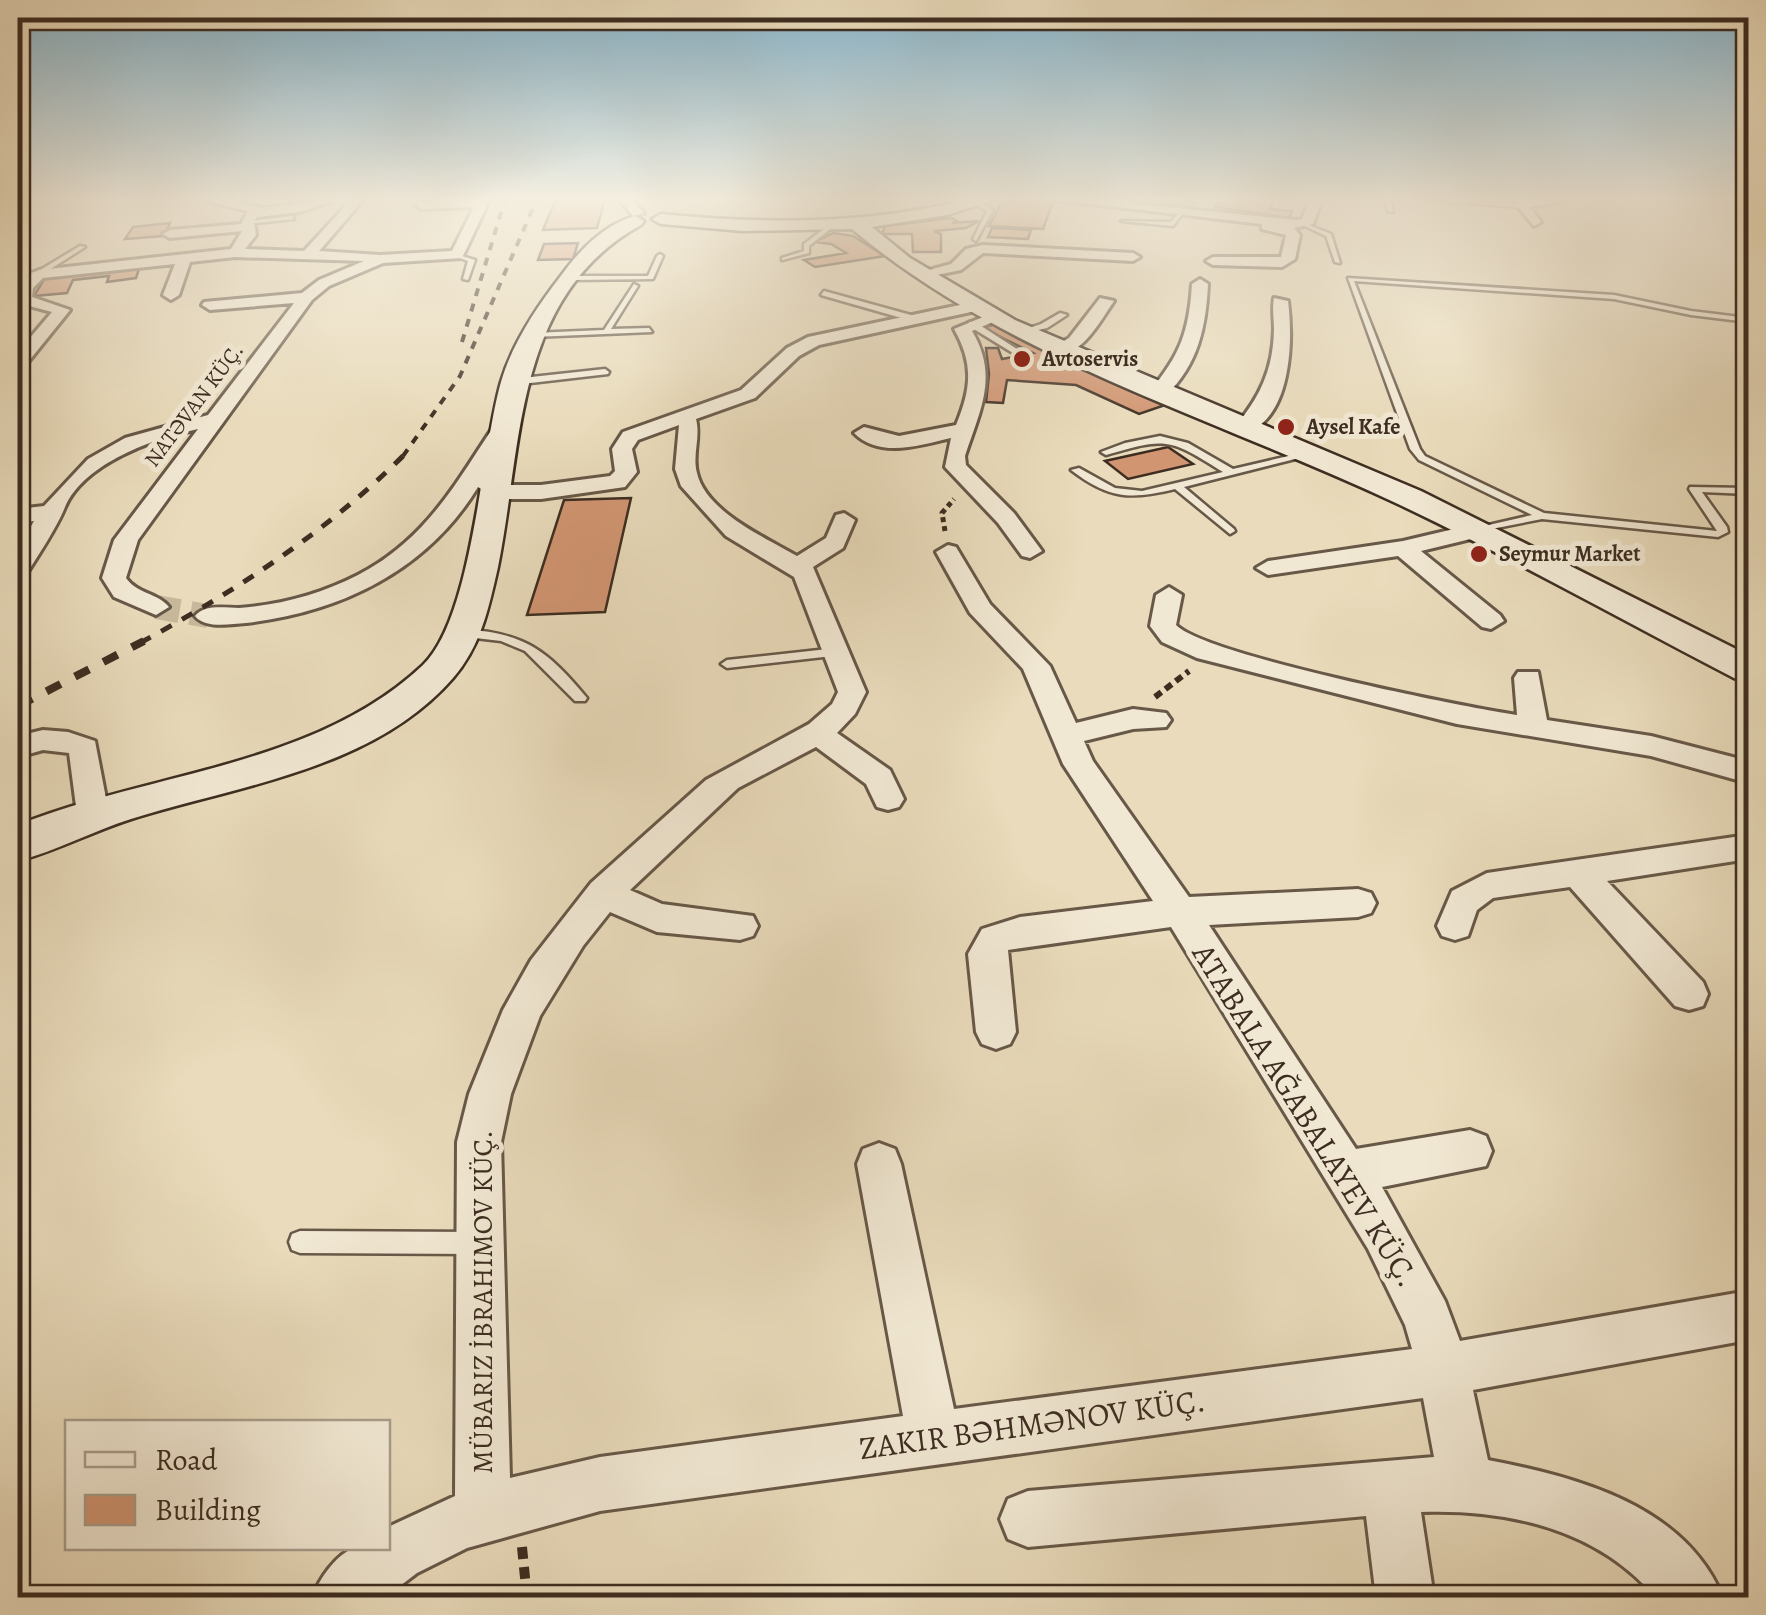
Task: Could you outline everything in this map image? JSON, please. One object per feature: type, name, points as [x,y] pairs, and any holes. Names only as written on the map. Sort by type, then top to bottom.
[{"type":"street","points":[[18,363],[62,310],[22,304],[26,287],[39,274]]},
{"type":"street","points":[[172,295],[179,274]]},
{"type":"street","name":"NATƏVAN KÜÇ.","points":[[156,608],[124,592],[114,578],[126,540],[306,297],[344,274]]},
{"type":"street","points":[[18,844],[93,814],[276,760],[356,730],[418,692],[441,668],[462,633],[483,486],[508,421],[514,382],[533,334],[576,274]]},
{"type":"street","points":[[923,274],[1018,342],[1061,350],[1310,454],[1476,531],[1748,670]]},
{"type":"street","points":[[1159,391],[1177,375],[1196,327],[1200,284]]},
{"type":"street","points":[[210,305],[306,297]]},
{"type":"street","points":[[1244,427],[1261,412],[1281,357],[1286,330],[1280,300]]},
{"type":"street","points":[[1061,350],[1075,342],[1106,301]]},
{"type":"street","points":[[208,616],[280,610],[340,593],[368,580],[416,548],[483,486],[541,492],[617,482],[626,472],[622,448],[630,436],[748,394],[802,346],[916,319],[980,316]]},
{"type":"street","points":[[980,316],[962,329],[976,347],[980,386],[955,456],[962,476],[1006,518],[1030,551]]},
{"type":"street","points":[[686,417],[690,430],[684,455],[686,475],[694,489],[742,539],[797,566],[836,544],[844,535],[844,520]]},
{"type":"street","points":[[18,568],[63,495],[131,440],[154,431],[214,420]]},
{"type":"street","points":[[864,433],[879,444],[891,444],[964,430]]},
{"type":"street","points":[[18,516],[55,511]]},
{"type":"street","points":[[1268,568],[1402,548],[1476,531]]},
{"type":"street","points":[[1402,548],[1491,622]]},
{"type":"street","name":"ATABALA AĞABALAYEV KÜÇ.","points":[[948,552],[979,608],[1036,666],[1048,685],[1064,736],[1346,1172],[1420,1301],[1443,1370],[1466,1484]]},
{"type":"street","name":"MÜBARIZ İBRAHIMOV KÜÇ.","points":[[483,1514],[479,1142],[487,1096],[547,963],[603,892],[734,774],[836,718],[852,692],[814,586],[797,566]]},
{"type":"street","points":[[1169,595],[1163,626],[1171,636],[1208,652],[1457,715],[1651,746],[1748,772]]},
{"type":"street","points":[[1528,678],[1533,729]]},
{"type":"street","points":[[1064,736],[1150,719]]},
{"type":"street","points":[[816,732],[879,778],[888,799]]},
{"type":"street","points":[[18,747],[51,740],[84,748],[93,814]]},
{"type":"street","points":[[1456,926],[1458,905],[1468,894],[1488,886],[1748,848]]},
{"type":"street","points":[[1579,874],[1689,994]]},
{"type":"street","points":[[603,892],[657,918],[740,926]]},
{"type":"street","points":[[996,1032],[987,954],[995,939],[1020,932],[1180,912],[1358,903]]},
{"type":"street","points":[[1346,1172],[1470,1152]]},
{"type":"street","points":[[879,1164],[933,1437]]},
{"type":"street","name":"ZAKIR BƏHMƏNOV KÜÇ.","points":[[340,1598],[410,1544],[518,1501],[600,1484],[1443,1370],[1748,1316]]},
{"type":"street","points":[[1028,1519],[1390,1486],[1466,1484],[1548,1500],[1602,1519],[1650,1549],[1694,1598]]},
{"type":"street","points":[[1390,1486],[1405,1598]]},
{"type":"lane","points":[[466,279],[467,274]]},
{"type":"lane","points":[[573,278],[651,278],[652,274]]},
{"type":"lane","points":[[1542,516],[1422,458],[1414,449],[1350,279],[1629,299],[1690,314],[1748,320]]},
{"type":"lane","points":[[606,332],[634,286]]},
{"type":"lane","points":[[824,293],[916,319]]},
{"type":"lane","points":[[1018,342],[1063,315]]},
{"type":"lane","points":[[533,334],[649,330]]},
{"type":"lane","points":[[514,382],[605,372]]},
{"type":"lane","points":[[1106,452],[1162,436],[1177,440],[1232,473]]},
{"type":"lane","points":[[1076,470],[1126,495],[1178,487],[1310,454]]},
{"type":"lane","points":[[1178,487],[1230,531]]},
{"type":"lane","points":[[1476,531],[1542,516],[1718,534],[1723,532],[1722,527],[1694,489],[1748,491]]},
{"type":"lane","points":[[462,633],[494,634],[526,644],[580,698]]},
{"type":"lane","points":[[726,664],[838,652]]},
{"type":"lane","points":[[300,1242],[480,1242]]},
{"type":"path","points":[[948,552],[942,513],[954,501],[954,485],[962,476]]},
{"type":"path","points":[[1150,719],[1145,705],[1208,652]]},
{"type":"building","points":[[137,274],[136,278],[107,282],[109,276],[73,280],[67,293],[34,296],[46,276]]},
{"type":"building","points":[[995,324],[1168,404],[1139,414],[1076,385],[1007,380],[1003,403],[986,402],[986,348],[998,348],[1002,359],[1033,353],[982,328]]},
{"type":"building","points":[[1168,447],[1193,464],[1128,479],[1105,461]]},
{"type":"building","points":[[631,498],[605,612],[527,615],[564,500]]},
{"type":"tunnel","points":[[156,607],[208,616]]},
{"type":"railway","points":[[462,342],[482,274]]},
{"type":"railway","points":[[403,456],[460,376],[504,274]]},
{"type":"railway","points":[[140,643],[280,558],[345,509],[403,456]]},
{"type":"railway","points":[[18,706],[144,641]]},
{"type":"place","name":"Avtoservis","points":[[1022,359]]},
{"type":"place","name":"Aysel Kafe","points":[[1286,427]]},
{"type":"place","name":"Seymur Market","points":[[1479,554]]}]
